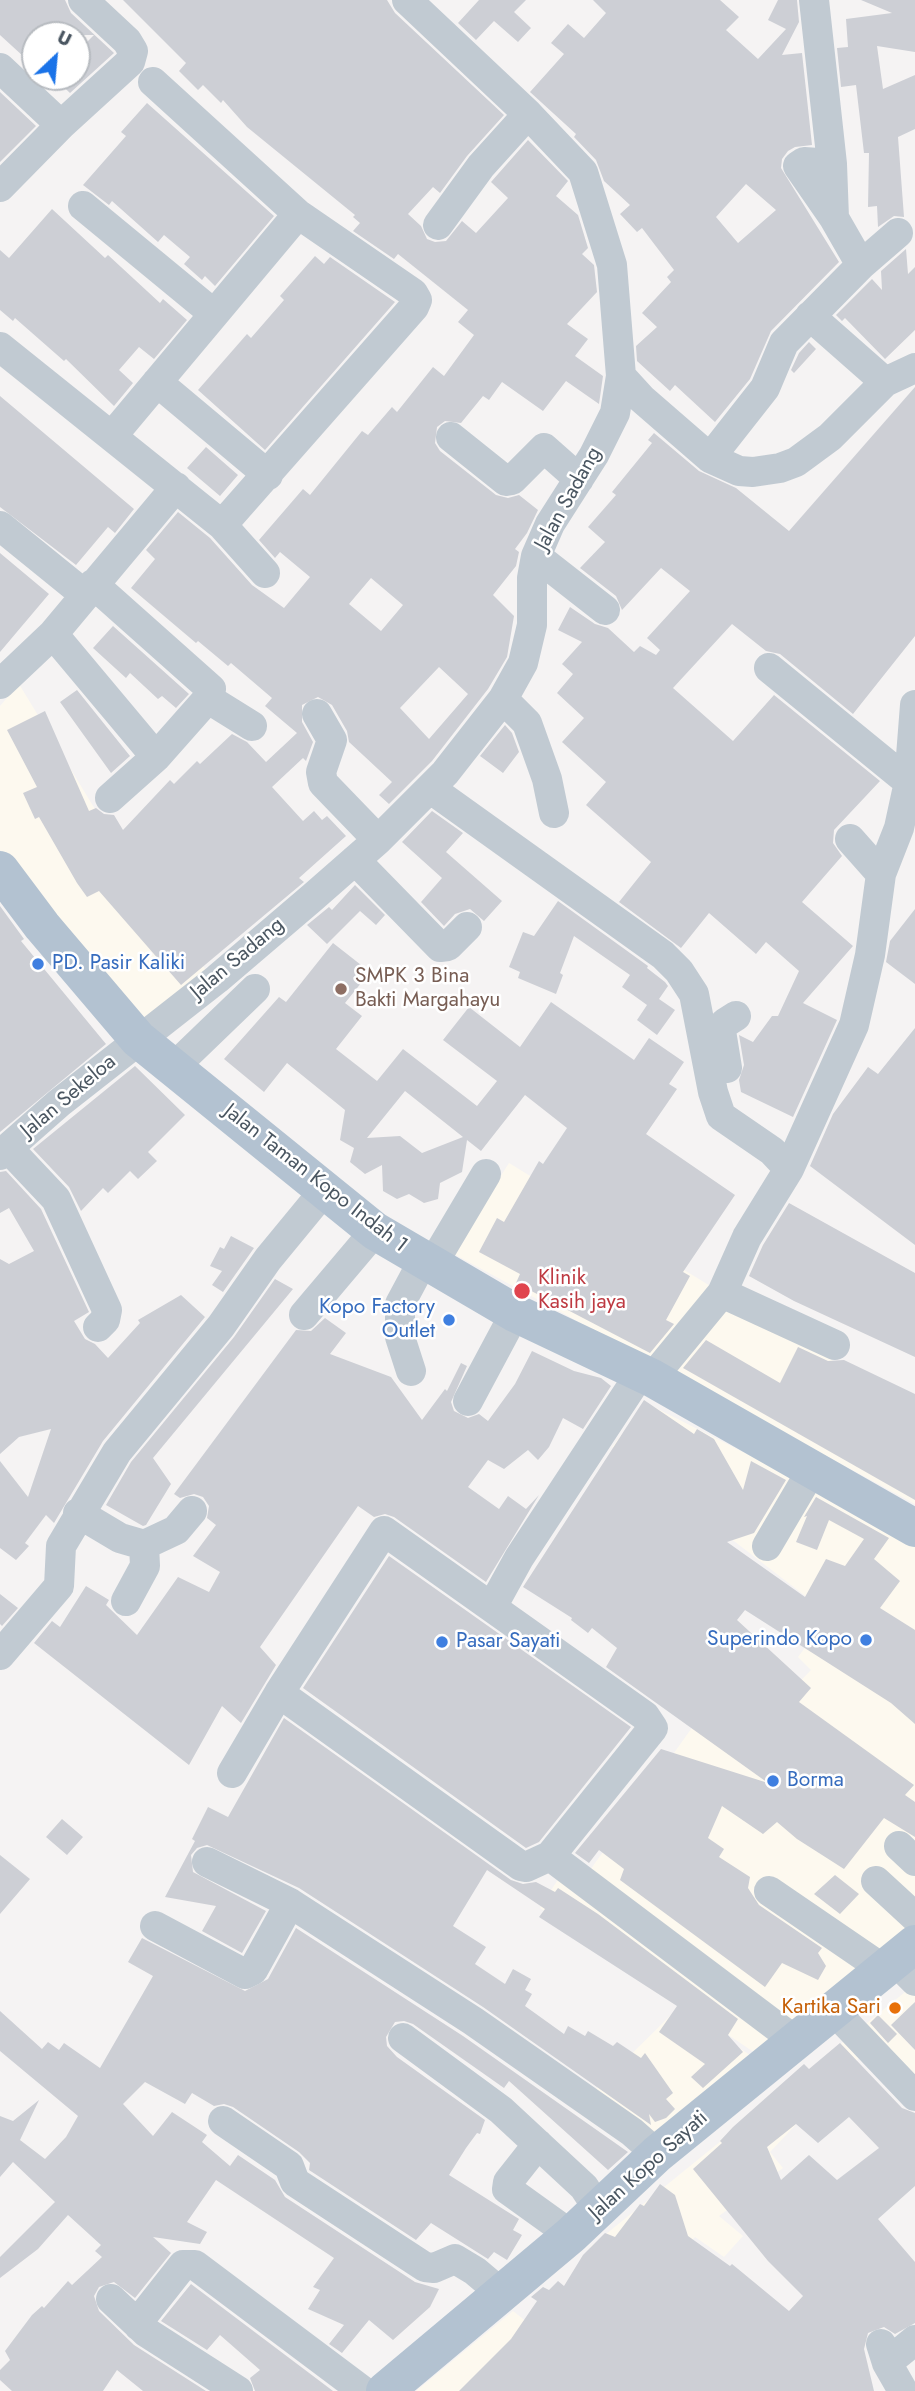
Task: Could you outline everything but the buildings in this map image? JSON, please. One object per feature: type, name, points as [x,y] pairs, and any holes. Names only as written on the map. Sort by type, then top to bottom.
[{"type":"main road","name":"Jalan Taman Kopo Indah 1","points":[[1,870],[42,926],[138,1039],[375,1231],[515,1313],[646,1376],[915,1527]]},
{"type":"main road","name":"Jalan Kopo Sayati","points":[[385,2391],[571,2235],[657,2154],[835,2012],[903,1965]]},
{"type":"street","points":[[0,187],[61,125],[130,62],[133,51],[127,41],[83,0]]},
{"type":"street","name":"Jalan Sadang","points":[[138,1039],[217,979],[378,839],[431,789],[503,699],[523,663],[529,640],[536,556],[550,524],[610,426],[621,376],[612,265],[587,181],[577,164],[528,114],[407,0]]},
{"type":"street","points":[[814,0],[832,164],[834,218],[861,265]]},
{"type":"street","points":[[0,68],[61,125]]},
{"type":"street","points":[[153,82],[298,214],[413,293],[417,300],[414,307],[222,525]]},
{"type":"street","points":[[438,225],[481,166],[528,114]]},
{"type":"street","points":[[83,206],[214,314]]},
{"type":"street","points":[[112,436],[298,214]]},
{"type":"street","points":[[710,458],[765,388],[784,343],[861,265],[898,233]]},
{"type":"street","points":[[810,316],[885,382]]},
{"type":"street","points":[[0,347],[222,525],[265,573]]},
{"type":"street","points":[[621,376],[642,399],[710,458],[739,471],[753,472],[780,468],[796,462],[830,437],[885,382],[915,368]]},
{"type":"street","points":[[157,382],[268,475]]},
{"type":"street","points":[[451,437],[506,481],[512,480],[544,448],[579,479]]},
{"type":"street","points":[[0,684],[53,634],[176,487]]},
{"type":"street","points":[[0,526],[88,589],[210,686],[211,692],[207,698],[156,757],[110,798]]},
{"type":"street","points":[[536,556],[605,610]]},
{"type":"street","points":[[53,634],[156,757]]},
{"type":"street","points":[[769,668],[912,785]]},
{"type":"street","points":[[207,698],[253,726]]},
{"type":"street","points":[[503,699],[527,723],[547,779],[554,813]]},
{"type":"street","points":[[492,1607],[519,1558],[646,1376],[722,1293],[747,1237],[792,1162],[854,1025],[870,955],[881,874],[912,785],[915,705]]},
{"type":"street","points":[[317,714],[332,740],[321,772],[323,783],[378,839]]},
{"type":"street","points":[[431,789],[663,955],[679,971],[694,994],[713,1092],[721,1116],[792,1162]]},
{"type":"street","points":[[850,839],[881,874]]},
{"type":"street","points":[[355,860],[440,947],[448,946],[467,927]]},
{"type":"street","points":[[173,1068],[254,989]]},
{"type":"street","points":[[736,1016],[725,1023],[721,1031],[732,1095],[792,1162]]},
{"type":"street","name":"Jalan Sekeloa","points":[[4,1152],[138,1039]]},
{"type":"street","points":[[4,1152],[56,1199],[107,1310],[105,1320],[98,1327]]},
{"type":"street","points":[[411,1371],[400,1337],[400,1304],[486,1174]]},
{"type":"street","points":[[0,1656],[59,1586],[61,1546],[78,1513],[117,1452],[221,1326],[268,1259],[324,1191]]},
{"type":"street","points":[[304,1315],[375,1231]]},
{"type":"street","points":[[722,1293],[835,1345]]},
{"type":"street","points":[[468,1401],[515,1313]]},
{"type":"street","points":[[767,1546],[813,1468]]},
{"type":"street","points":[[78,1513],[120,1538],[144,1545],[176,1530],[192,1511]]},
{"type":"street","points":[[232,1773],[279,1693],[384,1531],[645,1717],[653,1728],[550,1856],[531,1867],[521,1866],[279,1693]]},
{"type":"street","points":[[126,1601],[145,1566],[144,1545]]},
{"type":"street","points":[[550,1856],[797,2042]]},
{"type":"street","points":[[207,1862],[290,1903],[473,2021],[632,2132],[657,2154]]},
{"type":"street","points":[[876,1881],[915,1917]]},
{"type":"street","points":[[769,1891],[903,1965]]},
{"type":"street","points":[[155,1926],[245,1975],[253,1970],[290,1903]]},
{"type":"street","points":[[835,2012],[915,2096]]},
{"type":"street","points":[[403,2038],[475,2088],[584,2188],[599,2210]]},
{"type":"street","points":[[223,2121],[289,2166],[295,2182],[425,2267],[434,2268],[455,2259],[475,2270],[501,2293]]},
{"type":"street","points":[[538,2144],[508,2182],[507,2189],[571,2235]]},
{"type":"street","points":[[139,2326],[142,2317],[183,2265],[195,2266],[363,2391]]},
{"type":"street","points":[[111,2299],[139,2326],[238,2391]]},
{"type":"street","points":[[903,2391],[884,2353],[915,2340]]},
{"type":"shaded area","points":[[19,684],[152,903],[215,981],[147,1029],[0,850],[0,706]]},
{"type":"shaded area","points":[[509,1163],[915,1411],[915,1504],[452,1253]]},
{"type":"shaded area","points":[[646,1403],[915,1539],[915,1924],[764,2059],[540,1908],[562,1873],[580,1884],[704,1711],[747,1737],[811,1670],[798,1657],[830,1615],[612,1447]]},
{"type":"shaded area","points":[[915,1984],[915,2075],[877,2039],[770,2152],[783,2168],[719,2216],[743,2236],[724,2257],[695,2237],[667,2269],[619,2273],[590,2247]]},
{"type":"shaded area","points":[[678,2008],[753,2057],[654,2142],[594,2091]]},
{"type":"shaded area","points":[[513,2311],[556,2345],[626,2391],[416,2391]]},
{"type":"place","name":"PD. Pasir Kaliki","points":[[38,964]]},
{"type":"place","name":"SMPK 3 Bina Bakti Margahayu","points":[[341,989]]},
{"type":"place","name":"Klinik Kasih jaya","points":[[522,1291]]},
{"type":"place","name":"Kopo Factory Outlet","points":[[449,1320]]},
{"type":"place","name":"Superindo Kopo","points":[[866,1640]]},
{"type":"place","name":"Pasar Sayati","points":[[442,1642]]},
{"type":"place","name":"Borma","points":[[773,1781]]},
{"type":"place","name":"Kartika Sari","points":[[895,2008]]}]
